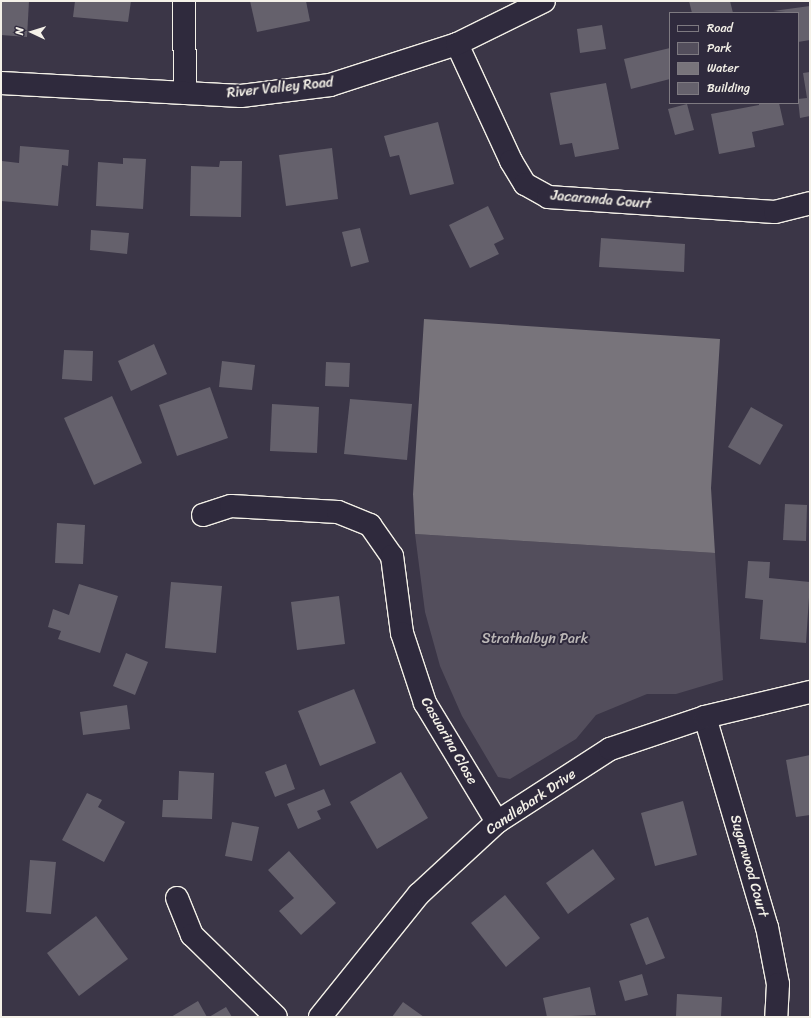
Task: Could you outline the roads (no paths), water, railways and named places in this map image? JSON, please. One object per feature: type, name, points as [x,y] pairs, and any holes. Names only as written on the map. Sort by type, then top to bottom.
[{"type":"street","points":[[184,1],[185,93]]},
{"type":"street","name":"River Valley Road","points":[[1,83],[241,96],[330,85],[457,44],[544,1]]},
{"type":"street","name":"Jacaranda Court","points":[[457,44],[510,162],[525,184],[548,197],[775,212],[810,203]]},
{"type":"street","name":"Casuarina Close","points":[[203,515],[231,506],[330,511],[370,525],[392,556],[402,633],[426,703],[496,822]]},
{"type":"street","name":"Candlebark Drive","points":[[320,1017],[419,894],[496,822],[610,750],[705,717],[810,692]]},
{"type":"street","name":"Sugarwood Court","points":[[705,717],[767,927],[778,984],[776,1017]]},
{"type":"street","points":[[177,898],[192,935],[276,1017]]},
{"type":"water","points":[[424,319],[720,339],[711,488],[715,553],[415,534],[413,494]]},
{"type":"park label","name":"Strathalbyn Park","points":[[535,639]]}]
